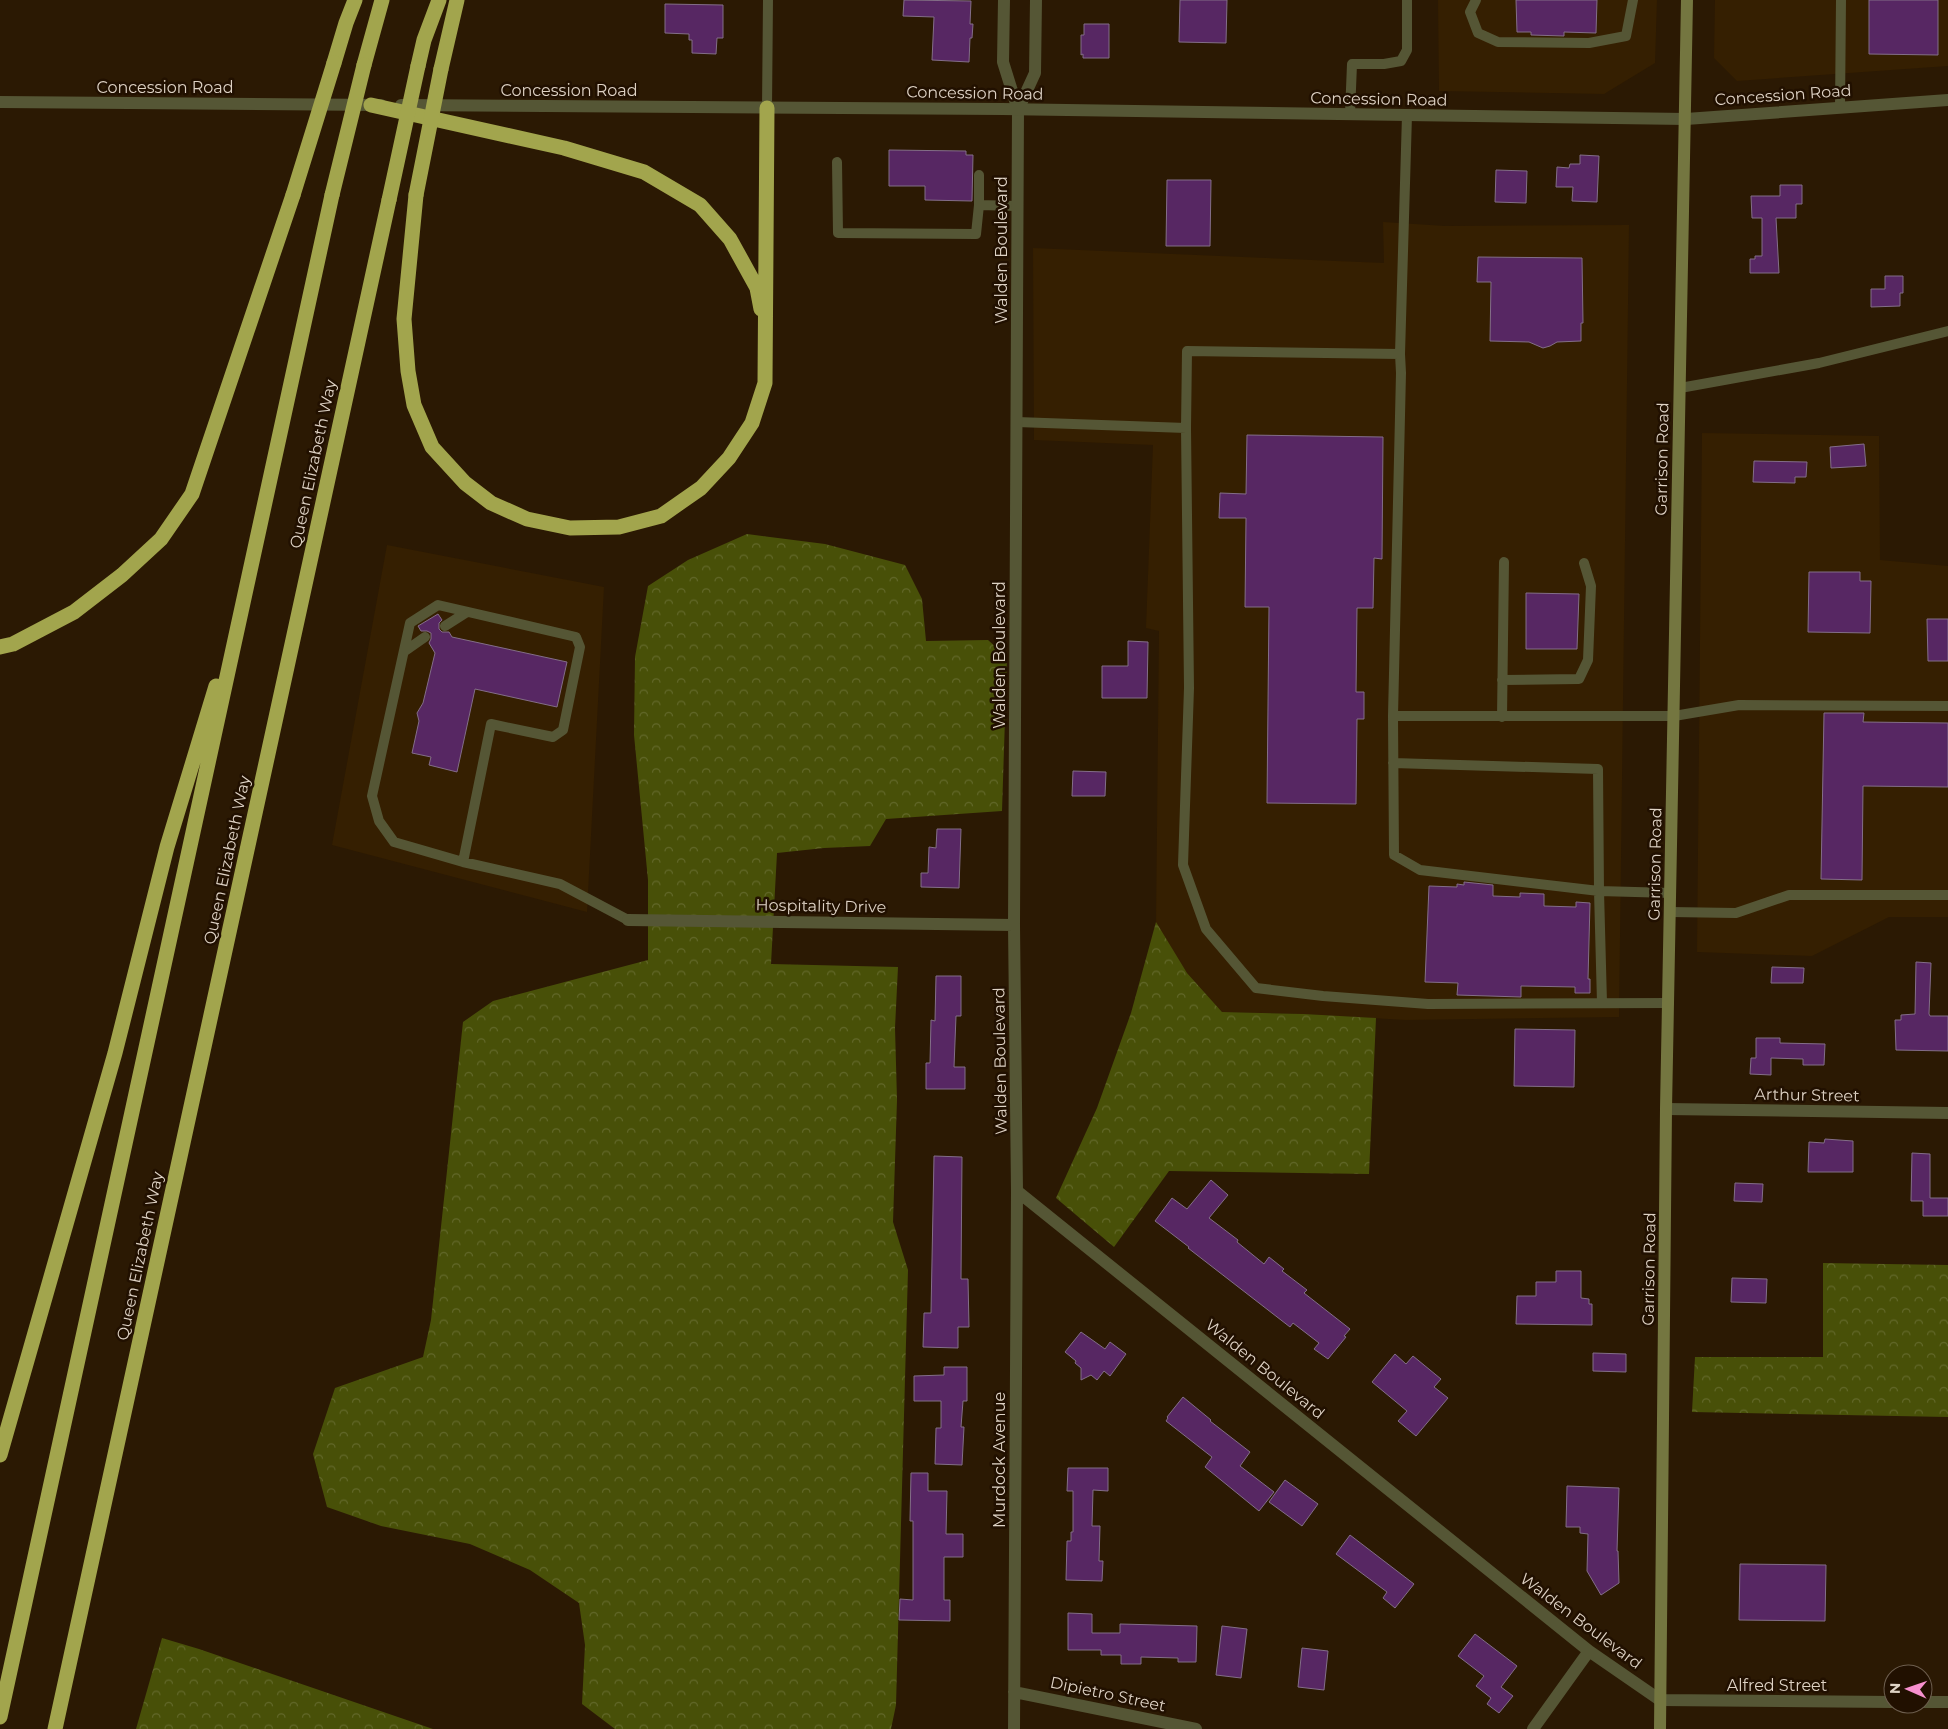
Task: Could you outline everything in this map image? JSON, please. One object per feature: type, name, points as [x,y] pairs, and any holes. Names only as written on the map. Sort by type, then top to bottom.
[{"type":"highway","points":[[0,647],[13,644],[74,612],[122,575],[161,539],[192,494],[293,195],[355,0]]},
{"type":"highway","points":[[0,1717],[332,195],[382,0]]},
{"type":"highway","name":"Queen Elizabeth Way","points":[[56,1727],[418,66],[424,40],[439,0]]},
{"type":"highway","points":[[457,0],[416,195],[404,318],[408,371],[414,405],[432,447],[465,483],[491,503],[527,519],[570,528],[619,527],[661,516],[701,488],[729,458],[752,423],[766,383],[767,108]]},
{"type":"highway","points":[[371,105],[564,148],[644,172],[700,205],[730,239],[757,288],[767,337]]},
{"type":"highway","points":[[0,1455],[115,1053],[167,847],[248,584]]},
{"type":"main road","name":"Garrison Road","points":[[1660,1729],[1666,1110],[1687,0]]},
{"type":"street","name":"Walden Boulevard","points":[[1004,0],[1003,62],[1018,110],[1014,925],[1017,1191],[1589,1651],[1660,1700]]},
{"type":"street","name":"Walden Boulevard","points":[[1018,110],[1034,72],[1036,0]]},
{"type":"street","name":"Concession Road","points":[[0,102],[1018,110],[1686,118],[1948,100]]},
{"type":"street","name":"Hospitality Drive","points":[[628,920],[1014,925]]},
{"type":"street","name":"Arthur Street","points":[[1666,1110],[1948,1113]]},
{"type":"street","name":"Murdock Avenue","points":[[1014,1729],[1017,1191]]},
{"type":"street","points":[[1533,1729],[1589,1651]]},
{"type":"street","name":"Dipietro Street","points":[[1014,1692],[1196,1729]]},
{"type":"street","name":"Alfred Street","points":[[1660,1700],[1883,1702]]},
{"type":"street","points":[[1933,1702],[1948,1702]]},
{"type":"lane","points":[[767,108],[768,0]]},
{"type":"lane","points":[[1350,114],[1352,64],[1384,64],[1401,61],[1407,50],[1407,0]]},
{"type":"lane","points":[[1476,0],[1470,12],[1478,33],[1498,42],[1589,43],[1626,36],[1633,0]]},
{"type":"lane","points":[[1840,0],[1840,108]]},
{"type":"lane","points":[[1407,115],[1393,716],[1394,854],[1420,870],[1599,891],[1671,893]]},
{"type":"lane","points":[[837,162],[838,233],[976,234],[979,205],[979,175]]},
{"type":"lane","points":[[979,205],[1018,206]]},
{"type":"lane","points":[[1680,388],[1819,362],[1948,331]]},
{"type":"lane","points":[[1400,354],[1187,351],[1189,688],[1183,865],[1206,929],[1256,988],[1322,996],[1428,1004],[1668,1003]]},
{"type":"lane","points":[[1017,422],[1186,428]]},
{"type":"lane","points":[[1502,717],[1504,562]]},
{"type":"lane","points":[[1502,680],[1578,679],[1588,660],[1591,586],[1584,563]]},
{"type":"lane","points":[[463,862],[491,724],[553,737],[563,730],[580,646],[576,637],[438,606],[410,623],[372,796],[379,821],[394,842],[463,862],[560,884],[628,920]]},
{"type":"lane","points":[[445,626],[467,612]]},
{"type":"lane","points":[[405,651],[425,637]]},
{"type":"lane","points":[[1393,716],[1674,716],[1739,705],[1948,706]]},
{"type":"lane","points":[[1393,763],[1598,769],[1602,1003]]},
{"type":"lane","points":[[1670,912],[1736,913],[1789,895],[1948,895]]},
{"type":"shaded area","points":[[1438,0],[1657,0],[1655,63],[1604,94],[1439,91]]},
{"type":"shaded area","points":[[1715,0],[1948,0],[1948,66],[1737,81],[1714,58]]},
{"type":"shaded area","points":[[1383,222],[1445,226],[1629,225],[1619,1017],[1406,1020],[1304,1014],[1222,1012],[1187,973],[1156,926],[1159,631],[1146,628],[1153,445],[1034,440],[1033,248],[1384,263]]},
{"type":"shaded area","points":[[1702,433],[1879,436],[1880,560],[1948,566],[1948,917],[1889,917],[1812,956],[1697,952]]},
{"type":"shaded area","points":[[387,545],[604,587],[587,912],[332,845]]},
{"type":"green space","points":[[747,534],[825,544],[905,565],[922,599],[926,641],[988,640],[1007,657],[1002,811],[886,819],[870,846],[777,853],[771,964],[898,967],[895,1028],[897,1100],[893,1222],[908,1270],[896,1705],[891,1729],[615,1729],[582,1704],[585,1645],[579,1603],[530,1570],[470,1544],[381,1526],[327,1507],[313,1454],[335,1388],[423,1357],[431,1320],[463,1022],[493,1001],[648,960],[648,880],[634,735],[635,657],[648,586],[688,560]]},
{"type":"green space","points":[[1156,922],[1187,973],[1222,1012],[1376,1018],[1369,1174],[1169,1171],[1114,1247],[1056,1198],[1097,1108],[1131,1013]]},
{"type":"green space","points":[[1823,1263],[1948,1265],[1948,1417],[1692,1412],[1695,1357],[1823,1357]]},
{"type":"green space","points":[[162,1638],[199,1649],[433,1729],[136,1729]]},
{"type":"building","points":[[904,0],[971,1],[970,24],[973,24],[972,38],[970,38],[969,62],[932,60],[934,17],[903,16]]},
{"type":"building","points":[[1180,0],[1227,0],[1226,43],[1179,42]]},
{"type":"building","points":[[1516,0],[1597,0],[1596,33],[1564,32],[1564,36],[1531,35],[1531,32],[1517,32]]},
{"type":"building","points":[[1869,0],[1938,0],[1938,55],[1869,54]]},
{"type":"building","points":[[665,4],[723,5],[723,38],[717,38],[716,54],[692,53],[692,40],[689,40],[689,34],[665,33]]},
{"type":"building","points":[[1084,24],[1109,24],[1109,58],[1083,58],[1083,54],[1081,55],[1081,35],[1084,35]]},
{"type":"building","points":[[889,150],[966,151],[966,155],[973,155],[972,201],[925,200],[925,186],[889,186]]},
{"type":"building","points":[[1580,155],[1599,156],[1597,202],[1572,201],[1573,187],[1556,187],[1557,167],[1569,168],[1570,164],[1580,164]]},
{"type":"building","points":[[1496,170],[1527,171],[1526,203],[1495,202]]},
{"type":"building","points":[[1167,180],[1211,180],[1210,246],[1166,246]]},
{"type":"building","points":[[1780,185],[1802,185],[1802,204],[1796,204],[1796,218],[1776,218],[1779,273],[1750,273],[1750,259],[1755,259],[1755,256],[1762,256],[1762,218],[1752,218],[1751,196],[1780,196]]},
{"type":"building","points":[[1478,257],[1582,258],[1583,323],[1581,323],[1581,341],[1557,342],[1543,348],[1529,342],[1490,341],[1491,282],[1477,282]]},
{"type":"building","points":[[1885,276],[1903,276],[1903,293],[1900,293],[1900,306],[1871,307],[1871,289],[1885,289]]},
{"type":"building","points":[[1247,435],[1383,437],[1382,559],[1374,558],[1373,608],[1357,608],[1356,692],[1364,692],[1364,719],[1357,719],[1356,804],[1267,803],[1269,607],[1245,607],[1246,518],[1219,518],[1220,493],[1246,494]]},
{"type":"building","points":[[1864,444],[1866,466],[1831,468],[1830,447]]},
{"type":"building","points":[[1754,461],[1807,462],[1806,477],[1795,477],[1795,483],[1753,482]]},
{"type":"building","points":[[1809,572],[1860,572],[1860,581],[1871,581],[1870,633],[1808,632]]},
{"type":"building","points":[[1526,593],[1579,594],[1577,649],[1526,649]]},
{"type":"building","points":[[438,614],[442,620],[439,623],[439,629],[442,632],[449,632],[452,637],[567,662],[557,707],[475,689],[457,772],[429,765],[431,757],[412,753],[419,721],[417,713],[423,703],[435,653],[429,643],[431,633],[421,631],[418,626]]},
{"type":"building","points":[[1927,619],[1948,619],[1948,661],[1928,661]]},
{"type":"building","points":[[1128,641],[1148,642],[1147,698],[1102,698],[1102,666],[1128,666]]},
{"type":"building","points":[[1824,713],[1864,713],[1863,722],[1948,723],[1948,787],[1863,786],[1862,880],[1821,879]]},
{"type":"building","points":[[1073,771],[1106,772],[1105,796],[1072,796]]},
{"type":"building","points":[[937,829],[961,829],[959,888],[921,887],[921,873],[928,873],[929,847],[936,848]]},
{"type":"building","points":[[1464,882],[1493,885],[1493,896],[1520,897],[1520,893],[1544,894],[1544,906],[1576,907],[1576,902],[1590,903],[1588,979],[1590,979],[1590,993],[1575,993],[1575,987],[1521,986],[1521,997],[1457,995],[1458,983],[1425,982],[1429,886],[1457,887],[1457,884],[1464,885]]},
{"type":"building","points":[[1916,962],[1931,963],[1929,1014],[1930,1016],[1948,1016],[1948,1051],[1896,1050],[1895,1020],[1901,1020],[1901,1015],[1915,1014]]},
{"type":"building","points":[[1772,967],[1804,968],[1803,983],[1771,983]]},
{"type":"building","points":[[936,976],[961,976],[961,1016],[956,1016],[954,1067],[965,1067],[965,1089],[926,1089],[926,1063],[930,1063],[931,1020],[935,1021]]},
{"type":"building","points":[[1515,1029],[1575,1030],[1574,1087],[1514,1086]]},
{"type":"building","points":[[1756,1038],[1780,1038],[1780,1043],[1825,1044],[1824,1065],[1803,1065],[1803,1059],[1771,1058],[1771,1075],[1750,1074],[1751,1058],[1756,1058]]},
{"type":"building","points":[[1825,1139],[1853,1141],[1853,1172],[1808,1172],[1809,1142],[1824,1143]]},
{"type":"building","points":[[1912,1153],[1930,1154],[1930,1198],[1948,1198],[1948,1216],[1923,1216],[1923,1201],[1911,1201]]},
{"type":"building","points":[[934,1156],[962,1157],[961,1279],[968,1279],[969,1327],[958,1327],[958,1348],[923,1347],[924,1313],[931,1313]]},
{"type":"building","points":[[1211,1180],[1228,1195],[1209,1218],[1238,1240],[1237,1242],[1264,1264],[1269,1257],[1284,1269],[1282,1271],[1307,1290],[1304,1293],[1350,1329],[1344,1336],[1346,1337],[1328,1359],[1314,1349],[1319,1343],[1293,1323],[1290,1327],[1155,1221],[1172,1198],[1187,1209]]},
{"type":"building","points":[[1735,1183],[1763,1184],[1762,1202],[1734,1201]]},
{"type":"building","points":[[1556,1271],[1581,1271],[1581,1298],[1589,1299],[1589,1304],[1592,1304],[1592,1325],[1516,1324],[1517,1296],[1536,1296],[1536,1282],[1556,1282]]},
{"type":"building","points":[[1732,1278],[1767,1279],[1766,1303],[1731,1302]]},
{"type":"building","points":[[1081,1332],[1105,1349],[1110,1342],[1126,1354],[1110,1376],[1104,1371],[1097,1380],[1091,1375],[1081,1380],[1081,1368],[1065,1352]]},
{"type":"building","points":[[1593,1353],[1626,1354],[1626,1372],[1593,1371]]},
{"type":"building","points":[[1395,1354],[1406,1364],[1413,1356],[1441,1379],[1434,1387],[1448,1398],[1416,1436],[1398,1421],[1407,1411],[1372,1382]]},
{"type":"building","points":[[944,1367],[967,1367],[967,1401],[963,1401],[961,1427],[964,1427],[962,1465],[935,1464],[936,1428],[941,1428],[941,1401],[914,1401],[914,1376],[944,1375]]},
{"type":"building","points":[[1183,1397],[1250,1452],[1240,1466],[1274,1492],[1259,1511],[1205,1467],[1212,1457],[1166,1421]]},
{"type":"building","points":[[1068,1468],[1108,1468],[1108,1491],[1093,1490],[1092,1526],[1100,1526],[1099,1561],[1103,1561],[1102,1581],[1066,1580],[1067,1541],[1071,1541],[1071,1532],[1073,1532],[1073,1491],[1067,1491]]},
{"type":"building","points":[[911,1473],[928,1473],[928,1491],[947,1491],[946,1534],[963,1534],[963,1557],[944,1557],[944,1600],[950,1600],[950,1621],[899,1620],[900,1599],[913,1600],[913,1521],[910,1521]]},
{"type":"building","points":[[1285,1480],[1318,1504],[1302,1526],[1269,1502]]},
{"type":"building","points":[[1567,1486],[1619,1488],[1617,1551],[1619,1583],[1601,1595],[1587,1571],[1588,1534],[1580,1533],[1580,1527],[1566,1527]]},
{"type":"building","points":[[1350,1535],[1414,1584],[1395,1608],[1383,1598],[1387,1592],[1336,1554]]},
{"type":"building","points":[[1740,1564],[1826,1565],[1825,1621],[1739,1620]]},
{"type":"building","points":[[1068,1613],[1092,1614],[1092,1633],[1120,1633],[1120,1624],[1197,1626],[1196,1662],[1178,1662],[1178,1658],[1141,1657],[1141,1664],[1121,1664],[1121,1655],[1101,1655],[1101,1650],[1068,1650]]},
{"type":"building","points":[[1222,1626],[1247,1629],[1241,1678],[1216,1675]]},
{"type":"building","points":[[1475,1634],[1517,1666],[1501,1687],[1513,1696],[1499,1713],[1487,1704],[1491,1698],[1476,1686],[1484,1676],[1458,1656]]},
{"type":"building","points":[[1302,1648],[1328,1651],[1324,1690],[1298,1687]]}]
